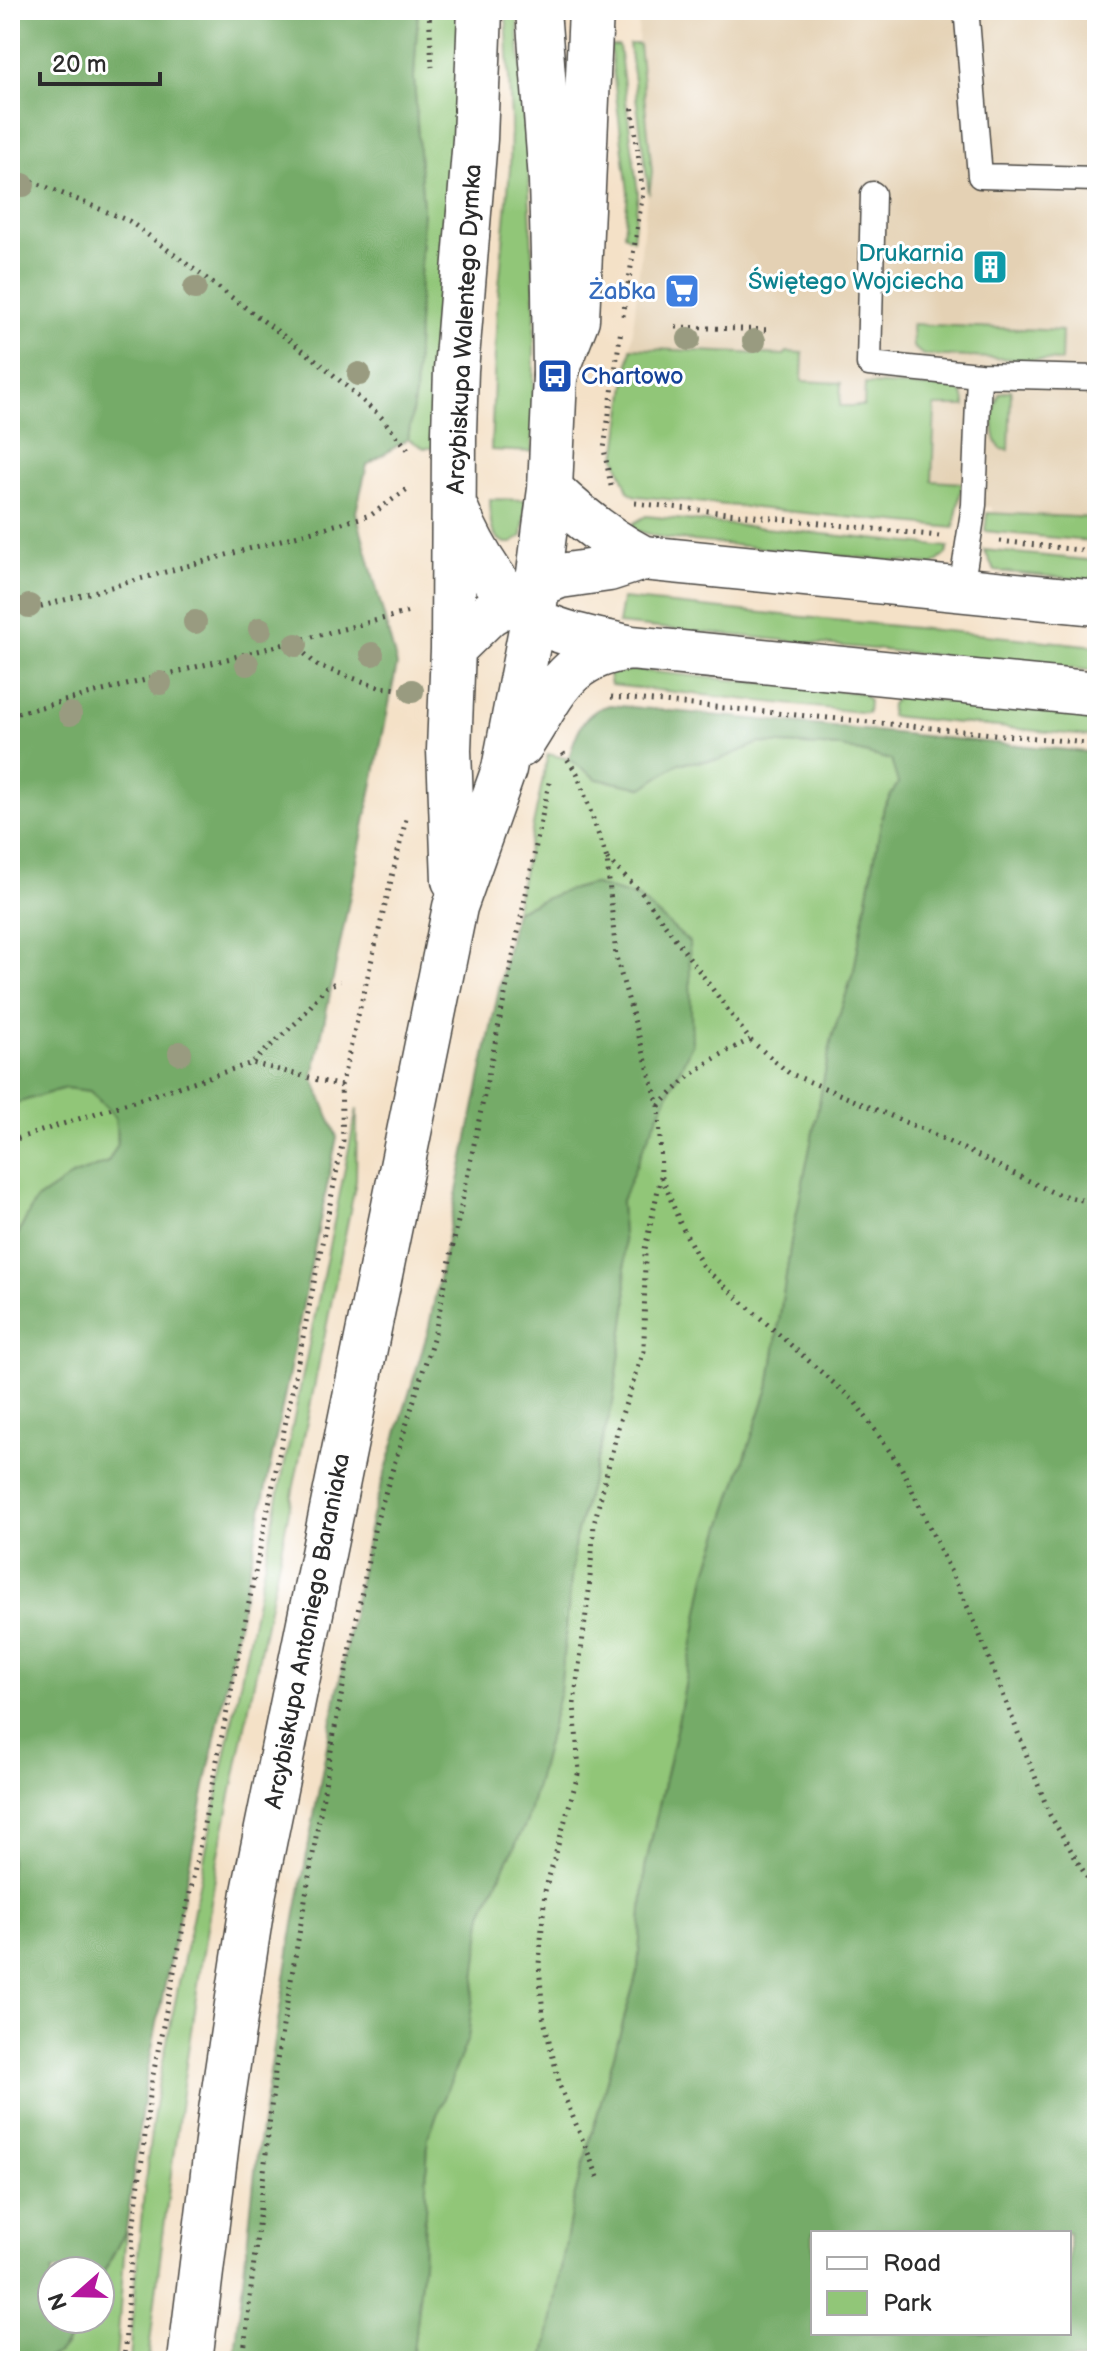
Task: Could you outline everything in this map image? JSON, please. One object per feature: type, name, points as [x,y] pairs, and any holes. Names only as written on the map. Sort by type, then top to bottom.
[{"type":"street","name":"Arcybiskupa Walentego Dymka","points":[[453,649],[456,370],[475,139],[480,10]]},
{"type":"street","points":[[528,601],[550,489],[555,376],[551,180],[538,10]]},
{"type":"street","points":[[555,376],[577,319],[591,10]]},
{"type":"street","points":[[550,489],[580,518],[643,558]]},
{"type":"street","points":[[454,501],[471,540],[558,629],[631,648],[1097,694]]},
{"type":"street","points":[[453,649],[479,622],[528,601],[560,576],[609,569],[643,558],[1097,603]]},
{"type":"street","name":"Arcybiskupa Antoniego Baraniaka","points":[[190,2361],[220,2117],[254,1892],[455,907],[504,769],[528,601]]},
{"type":"street","points":[[504,769],[557,685],[598,655],[631,648]]},
{"type":"street","name":"Arcybiskupa Antoniego Baraniaka","points":[[453,649],[449,750],[455,907]]},
{"type":"lane","points":[[967,19],[980,176],[1097,179]]},
{"type":"lane","points":[[873,194],[869,364],[979,375],[1097,378]]},
{"type":"lane","points":[[961,589],[974,505],[979,375]]},
{"type":"path","points":[[10,172],[129,221],[320,363],[381,417],[413,454]]},
{"type":"path","points":[[676,327],[771,330]]},
{"type":"path","points":[[10,615],[371,515],[411,486]]},
{"type":"path","points":[[628,502],[1097,552]]},
{"type":"path","points":[[10,715],[409,612]]},
{"type":"path","points":[[292,642],[318,666],[379,687],[412,690]]},
{"type":"path","points":[[600,697],[1097,744]]},
{"type":"path","points":[[554,761],[557,746],[577,773],[607,859],[616,957],[659,1106],[661,1175],[645,1249],[644,1351],[620,1420],[594,1524],[589,1591],[574,1704],[579,1771],[545,1891],[539,1964],[543,2016],[560,2086],[598,2177]]},
{"type":"path","points":[[243,2361],[275,2072],[336,1722],[375,1526],[435,1332],[550,776]]},
{"type":"path","points":[[124,2361],[133,2230],[152,2080],[343,1140],[341,1086],[407,814]]},
{"type":"path","points":[[607,859],[641,892],[750,1040],[789,1073],[929,1132],[1054,1193],[1097,1204]]},
{"type":"path","points":[[10,1141],[252,1063],[300,1019],[326,987],[340,981]]},
{"type":"path","points":[[659,1106],[685,1079],[714,1057],[750,1040]]},
{"type":"path","points":[[252,1063],[341,1086]]},
{"type":"path","points":[[661,1175],[680,1223],[703,1267],[855,1402],[901,1467],[976,1625],[1050,1815],[1097,1894]]},
{"type":"shaded area","points":[[639,10],[1097,10],[1097,528],[993,518],[992,507],[958,504],[775,433],[784,355],[631,348],[649,175],[638,44]]},
{"type":"green space","points":[[10,10],[418,10],[414,78],[423,209],[415,394],[408,439],[367,465],[356,512],[397,665],[313,1077],[337,1137],[146,2078],[126,2230],[113,2255],[36,2255],[36,2335],[70,2335],[60,2350],[47,2359],[10,2361],[10,1250],[35,1201],[72,1176],[108,1162],[118,1144],[115,1117],[90,1091],[65,1088],[10,1105]]},
{"type":"green space","points":[[418,10],[462,10],[437,448],[424,448],[408,439],[415,394],[423,209],[414,78]]},
{"type":"green space","points":[[506,10],[517,10],[528,165],[535,309],[532,452],[491,450],[497,307],[510,169]]},
{"type":"green space","points":[[629,44],[639,44],[652,172],[649,194]]},
{"type":"green space","points":[[610,46],[619,46],[638,193],[633,239],[624,234],[628,192]]},
{"type":"green space","points":[[912,324],[1062,331],[1061,361],[923,355],[913,347]]},
{"type":"green space","points":[[631,348],[784,355],[787,352],[803,353],[802,381],[841,383],[840,406],[864,406],[865,384],[954,388],[963,395],[965,406],[935,406],[932,481],[962,483],[954,528],[636,496],[628,491],[616,458]]},
{"type":"green space","points":[[1011,390],[1009,450],[1001,449],[997,444],[993,422],[1000,393]]},
{"type":"green space","points":[[490,499],[527,500],[522,536],[512,543],[500,540],[493,531]]},
{"type":"green space","points":[[987,513],[1097,518],[1097,542],[985,531]]},
{"type":"green space","points":[[646,516],[949,547],[946,554],[933,565],[663,538],[631,529],[634,523]]},
{"type":"green space","points":[[984,550],[1097,561],[1097,581],[995,571]]},
{"type":"green space","points":[[622,599],[1097,646],[1097,671],[618,624]]},
{"type":"green space","points":[[634,670],[863,693],[869,701],[868,713],[611,685],[609,674]]},
{"type":"green space","points":[[899,696],[1097,716],[1097,737],[890,716],[891,704]]},
{"type":"green space","points":[[610,705],[1097,753],[1097,2361],[544,2361],[574,2198],[638,1969],[645,1868],[679,1717],[706,1575],[770,1382],[791,1242],[832,1038],[854,970],[884,807],[898,783],[891,760],[841,747],[759,743],[719,760],[679,763],[643,788],[597,779],[569,759],[582,725],[593,712]]},
{"type":"green space","points":[[759,743],[841,747],[891,760],[899,783],[884,807],[854,970],[832,1038],[791,1242],[770,1382],[706,1575],[679,1717],[645,1868],[638,1969],[574,2198],[544,2361],[412,2361],[423,2262],[428,2137],[468,2038],[483,1911],[527,1821],[560,1691],[575,1539],[613,1403],[627,1302],[621,1203],[644,1146],[592,884],[515,911],[548,754],[569,759],[597,779],[643,788],[679,763],[719,760]]},
{"type":"green space","points":[[592,884],[639,898],[689,942],[692,1044],[621,1203],[627,1302],[613,1403],[575,1539],[560,1691],[527,1821],[483,1911],[468,2038],[428,2137],[423,2262],[412,2361],[234,2361],[257,2154],[290,1946],[328,1740],[371,1519],[428,1331],[515,911]]},
{"type":"green space","points":[[65,1088],[90,1091],[115,1117],[118,1144],[108,1162],[72,1176],[35,1201],[10,1250],[10,1105]]},
{"type":"green space","points":[[357,1109],[356,1181],[218,1859],[180,2110],[148,2361],[130,2361],[145,2186],[159,2081]]},
{"type":"green space","points":[[126,2230],[116,2361],[47,2361],[65,2347],[71,2335],[116,2335],[116,2255],[113,2255]]},
{"type":"place","name":"Drukarnia Świętego Wojciecha","points":[[990,267]]},
{"type":"place","name":"Żabka","points":[[682,291]]},
{"type":"place","name":"Chartowo","points":[[555,376]]}]
